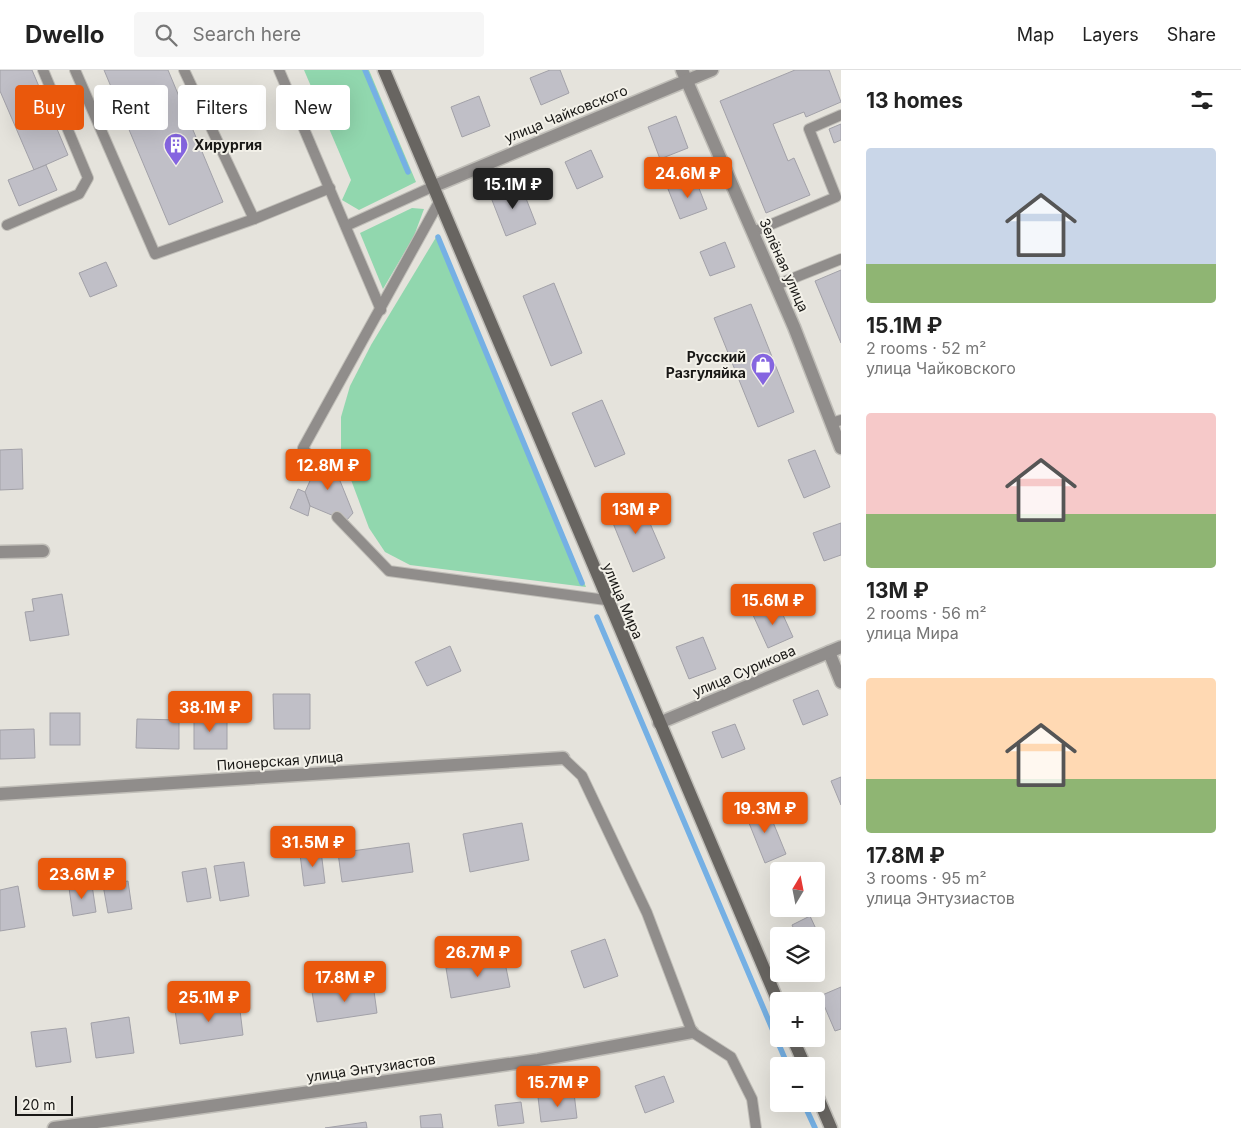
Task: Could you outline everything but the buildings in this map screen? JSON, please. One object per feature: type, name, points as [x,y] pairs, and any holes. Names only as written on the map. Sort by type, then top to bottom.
[{"type":"main road","name":"улица Мира","points":[[384,70],[606,600],[774,992]]},
{"type":"main road","points":[[824,1112],[831,1128]]},
{"type":"street","name":"улица Чайковского","points":[[432,187],[684,76],[712,70]]},
{"type":"street","name":"Зелёная улица","points":[[684,76],[836,422],[841,448]]},
{"type":"street","points":[[0,552],[43,551]]},
{"type":"street","name":"улица Сурикова","points":[[660,723],[841,647]]},
{"type":"street","points":[[829,652],[841,682]]},
{"type":"street","name":"Пионерская улица","points":[[0,794],[563,758]]},
{"type":"street","name":"улица Энтузиастов","points":[[54,1128],[538,1060],[692,1032]]},
{"type":"lane","points":[[7,225],[79,194],[88,178],[43,70]]},
{"type":"lane","points":[[75,70],[155,254],[254,219],[330,188]]},
{"type":"lane","points":[[184,70],[254,219]]},
{"type":"lane","points":[[279,70],[381,310]]},
{"type":"lane","points":[[753,232],[839,197],[809,129],[841,115]]},
{"type":"lane","points":[[346,226],[432,187]]},
{"type":"lane","points":[[317,466],[303,448],[439,202]]},
{"type":"lane","points":[[776,284],[841,259]]},
{"type":"lane","points":[[337,517],[388,571],[606,600]]},
{"type":"lane","points":[[563,758],[582,776],[643,904],[692,1032],[731,1057],[752,1100],[756,1128]]},
{"type":"green space","points":[[304,70],[369,70],[416,182],[359,210],[342,200],[351,180],[330,130],[350,130],[350,85],[310,85]]},
{"type":"green space","points":[[412,208],[424,209],[414,236],[383,289],[360,233]]},
{"type":"green space","points":[[438,234],[586,587],[410,565],[385,552],[369,528],[341,453],[341,417],[350,386],[371,345]]},
{"type":"waterway","points":[[365,70],[408,172]]},
{"type":"waterway","points":[[438,237],[582,583]]},
{"type":"waterway","points":[[597,617],[784,1057]]},
{"type":"waterway","points":[[808,1112],[815,1128]]},
{"type":"place","name":"Хирургия","points":[[176,166]]},
{"type":"place","name":"Русский Разгуляйка","points":[[763,386]]}]
